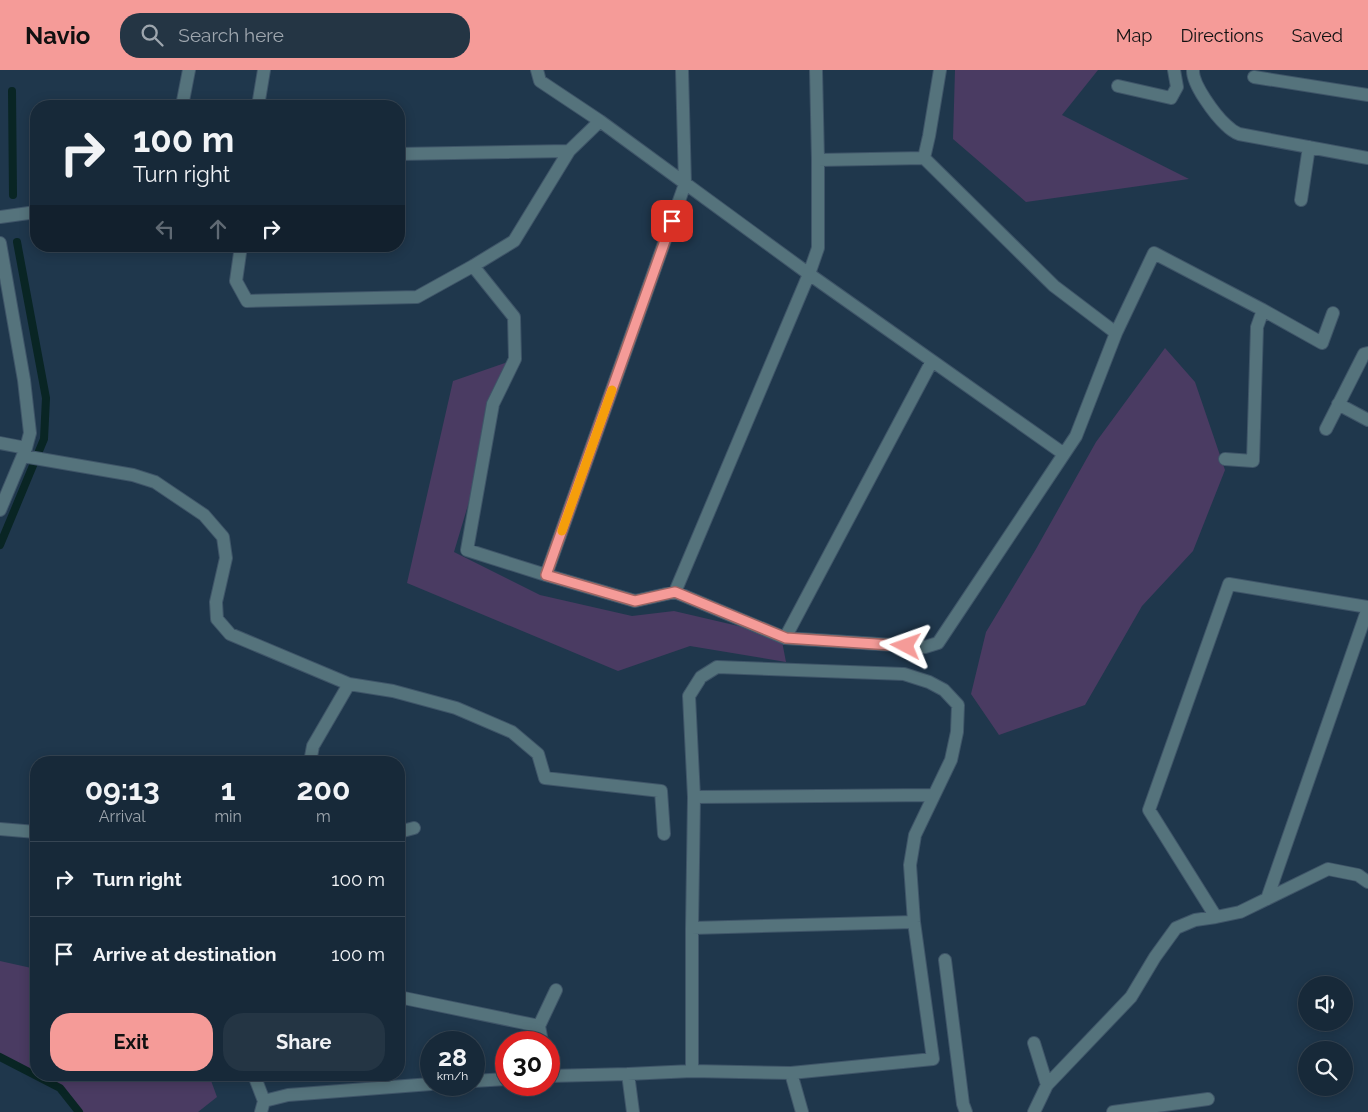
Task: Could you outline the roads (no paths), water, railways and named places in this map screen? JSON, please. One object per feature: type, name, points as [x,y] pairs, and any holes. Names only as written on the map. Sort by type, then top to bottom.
[{"type":"street","points":[[183,100],[189,70]]},
{"type":"street","points":[[259,100],[264,70]]},
{"type":"street","points":[[537,70],[540,81],[600,121],[809,274],[1064,454]]},
{"type":"street","points":[[546,575],[685,184],[682,70]]},
{"type":"street","points":[[675,592],[809,274],[818,248],[816,70]]},
{"type":"street","points":[[924,158],[940,70]]},
{"type":"street","points":[[1118,86],[1172,98],[1177,87],[1174,70]]},
{"type":"street","points":[[1193,70],[1193,76],[1197,85],[1218,116],[1232,130],[1239,134],[1368,158]]},
{"type":"street","points":[[1254,77],[1368,95]]},
{"type":"street","points":[[240,252],[236,281],[247,301],[417,296],[473,266],[514,241],[569,151],[600,121]]},
{"type":"street","points":[[1301,200],[1309,147]]},
{"type":"street","points":[[405,154],[569,151]]},
{"type":"street","points":[[818,160],[924,158],[1054,286],[1116,333]]},
{"type":"street","points":[[0,217],[30,213]]},
{"type":"street","points":[[0,243],[3,282],[24,380],[30,432],[24,452],[0,510]]},
{"type":"street","points":[[473,266],[514,317],[515,359],[493,404],[467,550],[635,601],[675,592],[786,638],[924,647],[938,643],[1076,436],[1116,333],[1154,253],[1322,343],[1333,313]]},
{"type":"street","points":[[1226,459],[1253,461],[1256,327],[1263,310]]},
{"type":"street","points":[[1326,429],[1364,354],[1368,353]]},
{"type":"street","points":[[786,638],[932,360]]},
{"type":"street","points":[[1338,404],[1368,420]]},
{"type":"street","points":[[0,443],[24,452],[133,475],[155,482],[204,515],[223,537],[226,558],[216,602],[217,619],[230,634],[349,684],[394,691],[456,708],[512,732],[538,754],[545,778],[661,791],[664,834]]},
{"type":"street","points":[[1216,917],[1149,810],[1230,584],[1368,607],[1267,899]]},
{"type":"street","points":[[560,1076],[692,1071],[791,1073],[933,1059],[914,922],[910,865],[915,835],[951,760],[957,732],[958,705],[944,690],[929,682],[904,674],[717,667],[701,677],[689,696],[694,797],[692,1071]]},
{"type":"street","points":[[311,756],[313,746],[349,684]]},
{"type":"street","points":[[694,797],[934,795]]},
{"type":"street","points":[[405,830],[414,828]]},
{"type":"street","points":[[0,829],[30,832]]},
{"type":"street","points":[[1034,1112],[1046,1085],[1131,997],[1155,957],[1176,928],[1195,920],[1240,912],[1328,869],[1358,875],[1368,882]]},
{"type":"street","points":[[692,928],[914,922]]},
{"type":"street","points":[[944,960],[963,1104],[966,1112]]},
{"type":"street","points":[[540,1031],[539,1026],[556,990]]},
{"type":"street","points":[[405,999],[539,1026]]},
{"type":"street","points":[[1034,1043],[1046,1085]]},
{"type":"street","points":[[791,1073],[802,1112]]},
{"type":"street","points":[[628,1074],[633,1112]]},
{"type":"street","points":[[256,1081],[262,1106],[288,1095],[420,1085]]},
{"type":"street","points":[[1113,1112],[1208,1099]]},
{"type":"waterway","points":[[12,91],[13,195]]},
{"type":"waterway","points":[[0,545],[44,439],[46,398],[17,242]]},
{"type":"waterway","points":[[0,1057],[30,1072]]},
{"type":"waterway","points":[[46,1081],[60,1088],[79,1112]]}]
